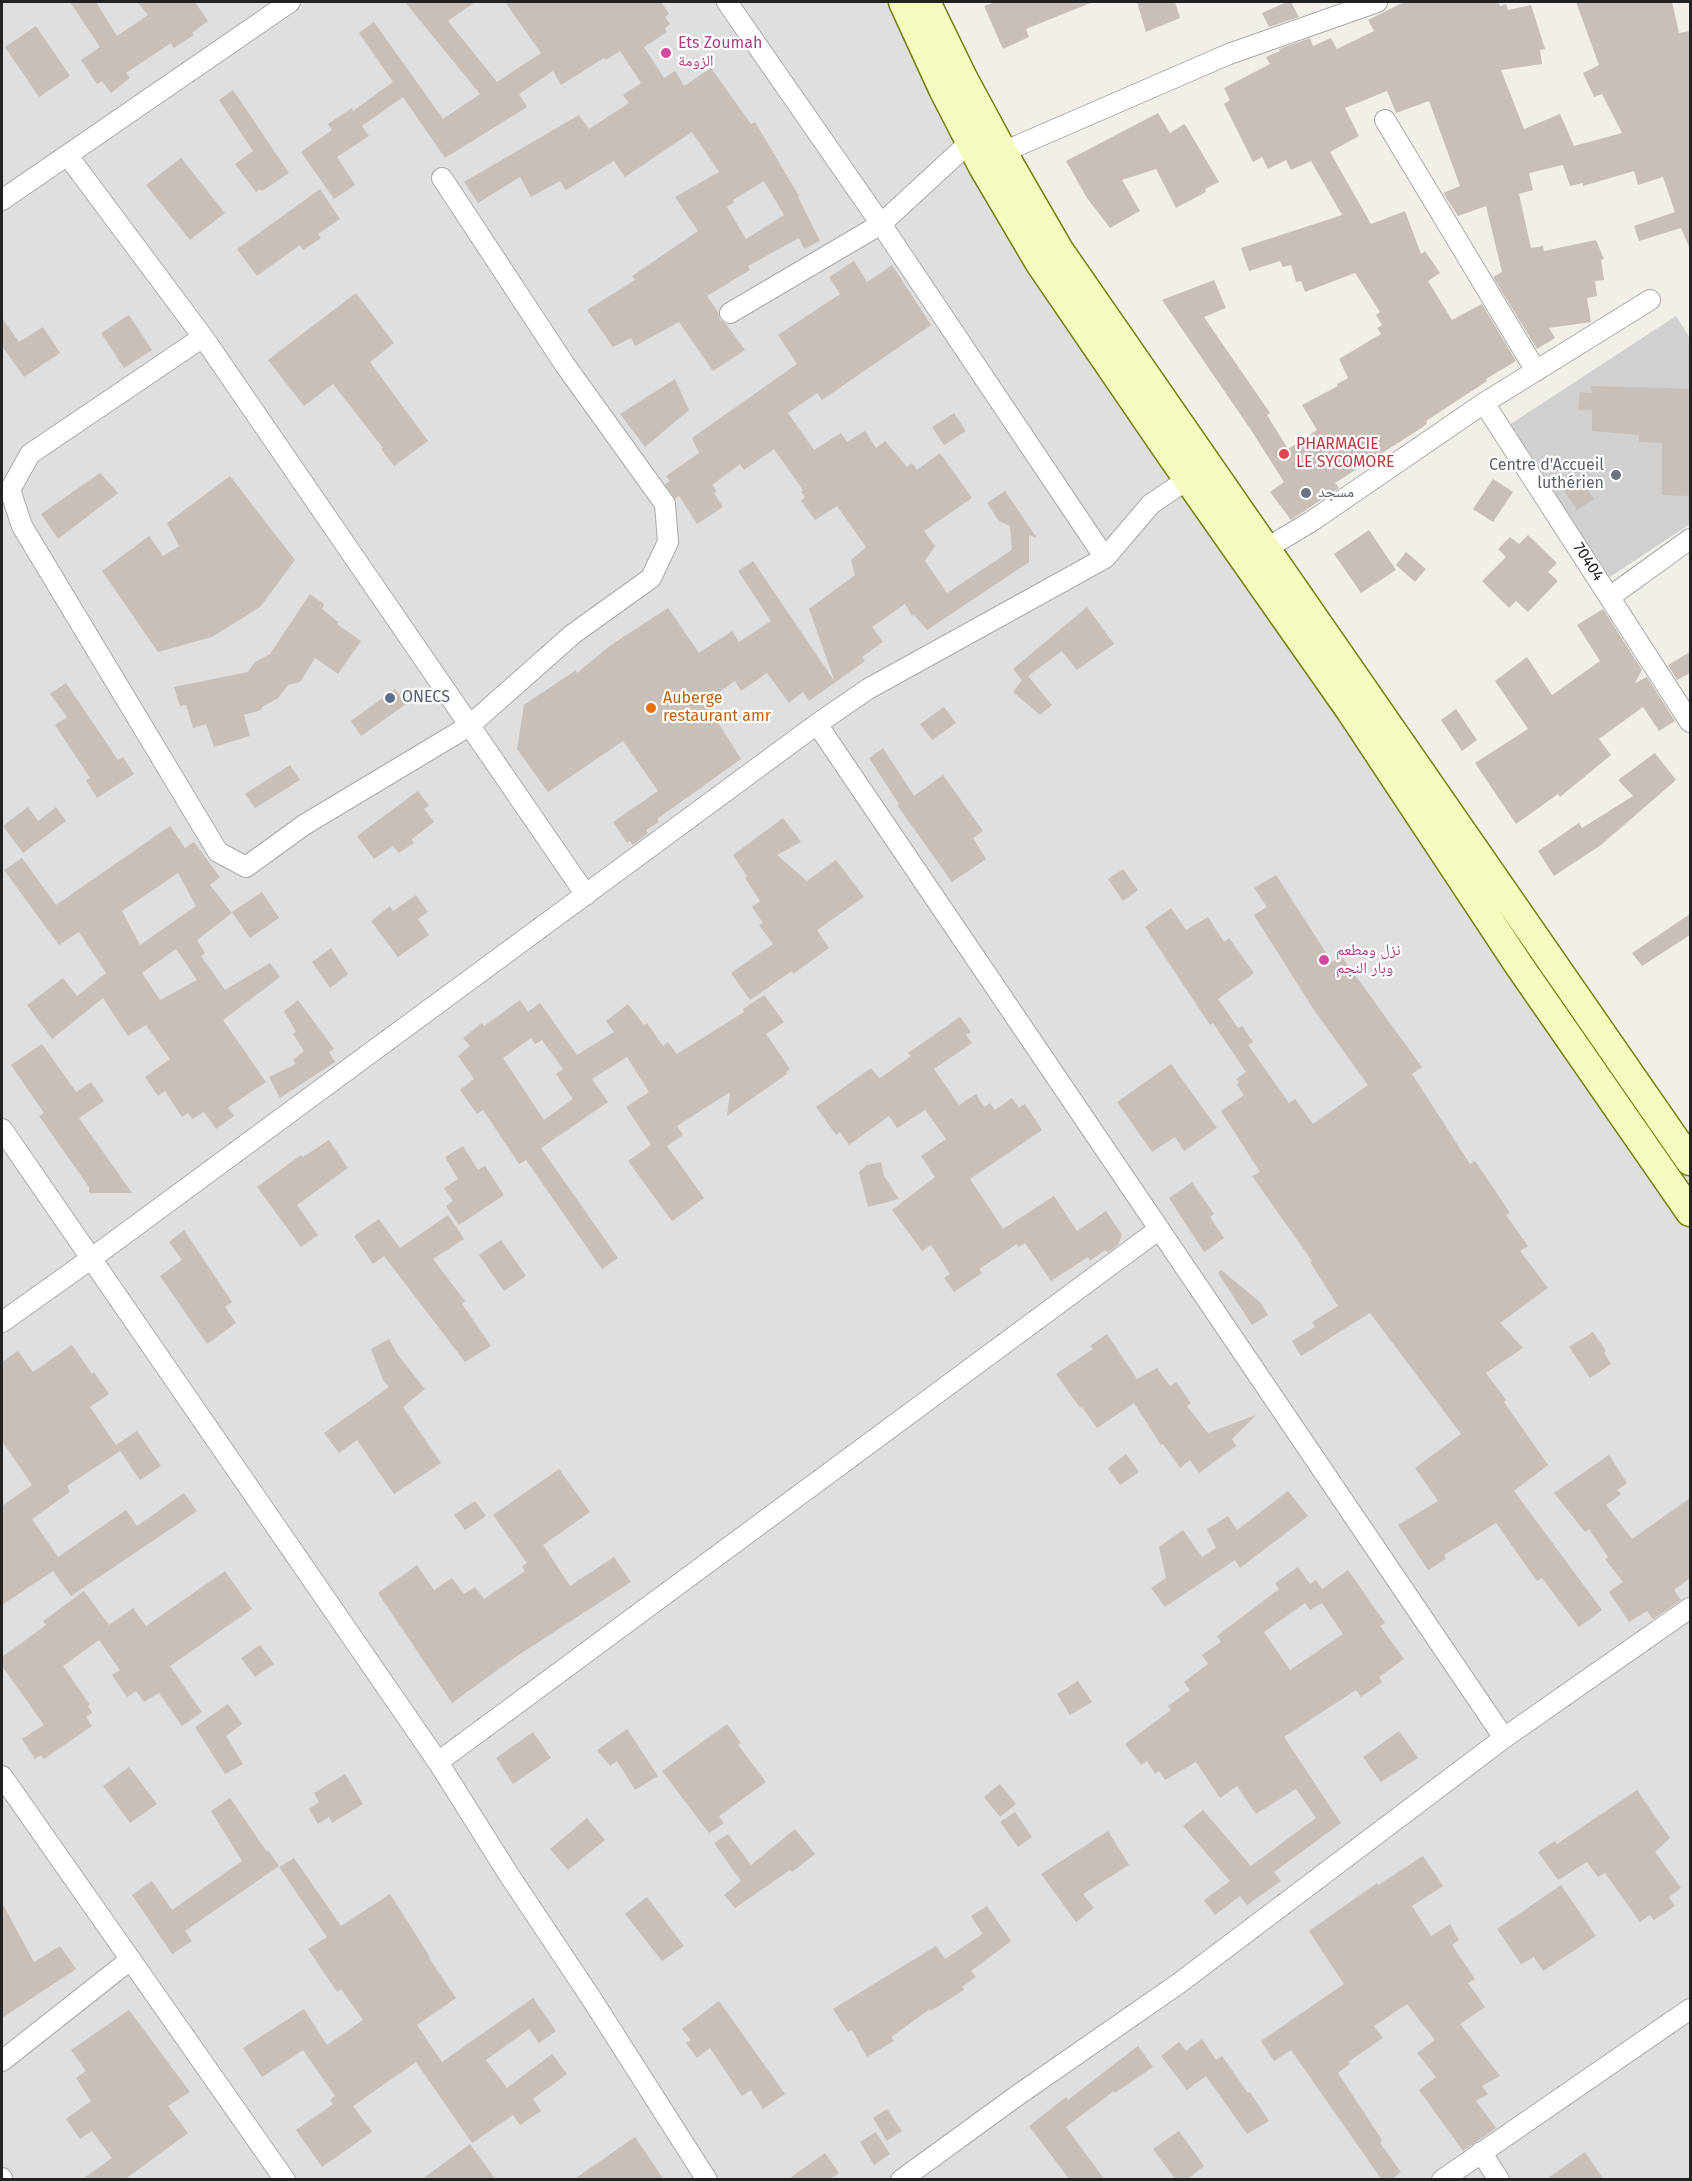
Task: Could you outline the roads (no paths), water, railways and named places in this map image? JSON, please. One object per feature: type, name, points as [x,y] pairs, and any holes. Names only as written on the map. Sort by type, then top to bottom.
[{"type":"main road","points":[[903,2],[970,142],[1039,262],[1198,472],[1266,548],[1690,1161]]},
{"type":"main road","points":[[926,2],[963,78],[1059,250],[1198,472],[1350,710],[1518,964],[1690,1212]]},
{"type":"street","points":[[2,200],[290,2]]},
{"type":"street","points":[[727,2],[881,224],[1105,558]]},
{"type":"street","points":[[1003,152],[1229,54],[1377,2]]},
{"type":"street","points":[[1384,120],[1536,371]]},
{"type":"street","points":[[730,313],[881,224],[970,142]]},
{"type":"street","points":[[68,156],[203,337],[586,895]]},
{"type":"street","points":[[203,337],[30,454],[10,490],[22,526],[218,852],[246,867],[304,825],[468,726],[573,634],[651,578],[668,542],[665,504],[565,365],[442,178]]},
{"type":"street","points":[[1266,548],[1312,521],[1484,403],[1650,300]]},
{"type":"street","name":"70404","points":[[1484,403],[1611,596],[1690,722]]},
{"type":"street","points":[[2,1322],[817,724],[868,689],[1105,558],[1151,504],[1198,472]]},
{"type":"street","points":[[1611,596],[1690,539]]},
{"type":"street","points":[[817,724],[1503,1738]]},
{"type":"street","points":[[2,1129],[438,1762],[706,2180]]},
{"type":"street","points":[[438,1762],[1158,1230]]},
{"type":"street","points":[[901,2180],[1018,2095],[1178,1984],[1503,1738],[1690,1608]]},
{"type":"street","points":[[2,1776],[285,2180]]},
{"type":"street","points":[[2,2061],[130,1960]]},
{"type":"street","points":[[1442,2180],[1690,2009]]},
{"type":"street","points":[[1481,2152],[1499,2180]]},
{"type":"place","name":"Ets Zoumah الزومة","points":[[666,53]]},
{"type":"place","name":"PHARMACIE LE SYCOMORE","points":[[1284,454]]},
{"type":"place","name":"Centre d'Accueil luthérien","points":[[1616,475]]},
{"type":"place","name":"مسجد","points":[[1306,493]]},
{"type":"place","name":"ONECS","points":[[390,698]]},
{"type":"place","name":"Auberge restaurant amr","points":[[651,708]]},
{"type":"place","name":"نزل ومطعم وبار النجم","points":[[1324,960]]}]
